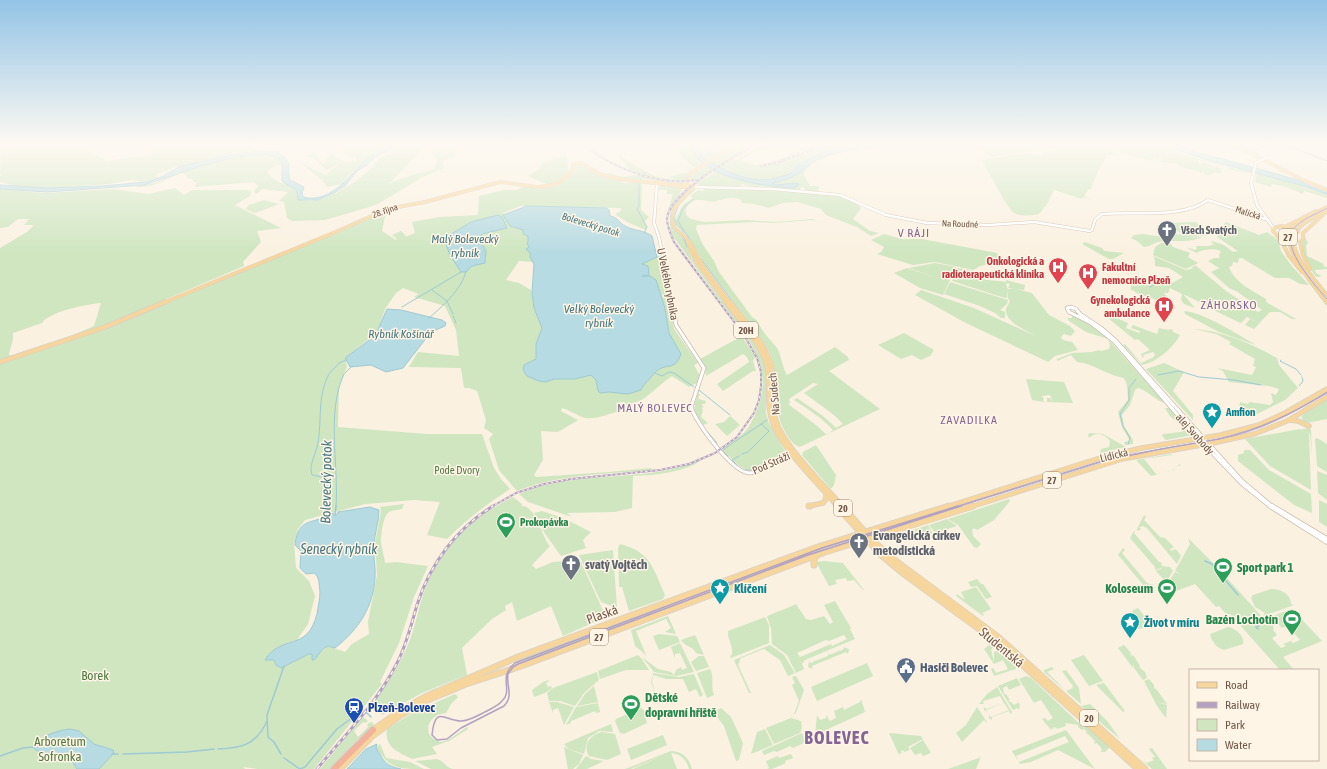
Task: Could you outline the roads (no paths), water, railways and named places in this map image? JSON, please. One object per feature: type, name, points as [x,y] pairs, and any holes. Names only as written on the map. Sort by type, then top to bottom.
[{"type":"highway","name":"Plaská","points":[[334,769],[355,746],[373,730]]},
{"type":"main road","name":"28. října","points":[[0,362],[105,327],[338,231],[387,209],[425,202],[500,182],[538,187],[552,185],[561,181]]},
{"type":"main road","name":"Na Roudné","points":[[642,181],[691,186]]},
{"type":"main road","points":[[689,181],[691,186]]},
{"type":"main road","points":[[1309,182],[1327,188]]},
{"type":"main road","name":"Na Sudech","points":[[691,186],[691,191],[675,207],[672,215],[673,224],[688,239],[704,268],[766,351],[772,369],[772,399],[775,416],[794,453],[825,492],[862,532]]},
{"type":"main road","points":[[1320,294],[1293,261],[1281,240],[1274,232],[1274,228],[1288,226],[1311,213],[1326,209]]},
{"type":"main road","points":[[1312,276],[1301,252],[1300,243],[1303,240],[1303,233],[1322,217],[1326,209]]},
{"type":"main road","name":"27","points":[[1326,209],[1300,227],[1293,238],[1295,250],[1312,276],[1327,295]]},
{"type":"main road","name":"27","points":[[1326,209],[1295,226],[1289,233],[1288,240],[1292,253],[1327,303]]},
{"type":"main road","points":[[1283,227],[1291,228],[1303,236]]},
{"type":"main road","points":[[1278,236],[1295,242],[1301,241]]},
{"type":"main road","name":"Lidická","points":[[899,520],[1103,457],[1225,434],[1261,424],[1284,414],[1327,389]]},
{"type":"main road","name":"Lidická","points":[[903,527],[1122,459],[1242,437],[1287,421],[1327,397]]},
{"type":"main road","points":[[1287,421],[1296,420],[1307,425],[1300,417],[1302,412]]},
{"type":"main road","points":[[1242,437],[1245,442]]},
{"type":"main road","name":"Na Sudech","points":[[794,453],[823,484],[862,532]]},
{"type":"main road","points":[[809,506],[824,502],[827,498],[825,492]]},
{"type":"main road","name":"Plaská","points":[[373,730],[400,711],[425,697],[518,657],[812,548],[899,520]]},
{"type":"main road","name":"Plaská","points":[[340,769],[358,749],[388,724],[413,707],[435,697],[466,684],[521,666],[804,560],[903,527]]},
{"type":"main road","name":"Studentská","points":[[862,532],[908,576],[997,642],[1138,769]]},
{"type":"main road","name":"Studentská","points":[[868,539],[906,570],[972,617],[1002,641],[1145,769]]},
{"type":"main road","points":[[804,560],[810,561],[814,565],[814,559],[818,555]]},
{"type":"street","points":[[1252,181],[1257,205],[1266,220],[1274,228]]},
{"type":"street","name":"U Velkého rybníka","points":[[658,183],[654,223],[661,248],[675,322],[682,337],[704,368],[692,402],[691,410],[706,432],[736,467],[747,473]]},
{"type":"street","name":"Na Roudné","points":[[691,186],[773,189],[840,195],[886,215],[927,223],[989,225],[1034,222],[1089,231],[1092,230],[1095,220],[1102,214],[1172,211],[1195,207],[1207,202],[1208,200]]},
{"type":"street","name":"Malická","points":[[1208,200],[1266,220],[1273,225],[1283,227]]},
{"type":"street","points":[[1074,307],[1078,312],[1077,314],[1074,314],[1068,312],[1067,308],[1074,307]]},
{"type":"street","name":"alej Svobody","points":[[1078,312],[1115,340],[1235,478],[1260,499],[1288,518],[1327,540]]},
{"type":"street","name":"alej Svobody","points":[[1074,314],[1095,326],[1114,341],[1201,438]]},
{"type":"street","name":"Pod Stráží","points":[[747,473],[755,472],[794,453]]},
{"type":"water","points":[[156,181],[144,185],[47,192],[0,189],[0,185],[48,188],[102,186]]},
{"type":"water","points":[[282,181],[292,181],[304,187],[302,193],[303,197],[314,198],[324,196],[344,181],[349,181],[345,186],[334,193],[318,200],[298,200],[295,190]]},
{"type":"water","points":[[744,181],[781,181],[772,183],[777,185],[799,184],[795,188],[789,188]]},
{"type":"water","points":[[1285,181],[1300,181],[1327,190],[1327,194]]},
{"type":"water","name":"Velký Bolevecký rybník","points":[[527,206],[606,208],[609,210],[610,216],[615,218],[623,225],[652,236],[657,257],[642,264],[648,266],[649,275],[642,276],[650,276],[656,280],[665,308],[669,333],[681,354],[674,365],[657,371],[641,390],[628,394],[609,392],[600,393],[598,391],[596,380],[591,375],[575,379],[554,379],[546,382],[527,376],[523,370],[524,365],[536,359],[536,344],[542,328],[534,308],[532,292],[534,264],[530,257],[530,253],[526,249],[529,247],[527,243],[528,236],[523,234],[523,230],[510,226],[503,215]]},
{"type":"water","name":"Malý Bolevecký rybník","points":[[498,215],[502,217],[507,228],[482,234],[480,240],[486,251],[485,263],[472,266],[466,272],[461,272],[448,251],[446,237],[471,222]]},
{"type":"water","name":"Rybník Košinář","points":[[387,309],[401,310],[442,320],[446,323],[445,326],[431,332],[403,368],[386,372],[371,365],[350,367],[345,358],[375,336]]},
{"type":"water","name":"Senecký rybník","points":[[370,507],[379,510],[374,542],[375,578],[374,589],[368,609],[363,618],[351,634],[335,648],[328,646],[323,649],[314,660],[312,660],[312,654],[309,654],[281,668],[276,665],[274,660],[265,660],[279,647],[301,639],[307,634],[313,626],[317,614],[320,595],[319,581],[314,573],[306,574],[300,568],[301,551],[295,545],[300,529],[303,525],[333,513],[334,515],[338,512]]},
{"type":"water","points":[[70,729],[79,731],[94,744],[113,750],[114,753],[99,769],[77,769],[67,753],[43,754],[34,749],[40,740],[49,734]]},
{"type":"water","points":[[377,744],[376,748],[386,762],[391,766],[401,769],[347,769],[366,749]]},
{"type":"waterway","name":"Bolevecký potok","points":[[639,184],[639,206],[637,209],[647,227],[644,233]]},
{"type":"waterway","points":[[686,197],[695,189]]},
{"type":"waterway","points":[[673,208],[687,191]]},
{"type":"waterway","points":[[673,204],[679,198]]},
{"type":"waterway","points":[[684,231],[678,221],[683,208],[694,199]]},
{"type":"waterway","points":[[678,207],[675,217],[676,223],[687,235],[694,247]]},
{"type":"waterway","points":[[671,214],[671,222],[674,228]]},
{"type":"waterway","points":[[683,237],[687,247]]},
{"type":"waterway","points":[[701,259],[744,317]]},
{"type":"waterway","points":[[447,302],[464,278],[466,271]]},
{"type":"waterway","name":"Bolevecký potok","points":[[402,307],[461,272]]},
{"type":"waterway","points":[[1156,282],[1160,283]]},
{"type":"waterway","points":[[1150,287],[1155,284],[1163,284]]},
{"type":"waterway","points":[[432,290],[447,302]]},
{"type":"waterway","points":[[429,318],[447,302]]},
{"type":"waterway","points":[[447,302],[453,314]]},
{"type":"waterway","points":[[453,316],[456,323]]},
{"type":"waterway","points":[[330,373],[339,363],[346,360]]},
{"type":"waterway","points":[[1281,360],[1280,361],[1296,369],[1301,375]]},
{"type":"waterway","name":"Bolevecký potok","points":[[345,373],[352,366]]},
{"type":"waterway","points":[[1158,375],[1179,371],[1199,377],[1234,380],[1261,385]]},
{"type":"waterway","points":[[655,373],[662,376],[669,372],[674,373],[694,387]]},
{"type":"waterway","points":[[329,374],[321,400],[318,443],[311,470],[312,475],[323,477],[335,476]]},
{"type":"waterway","name":"Bolevecký potok","points":[[335,476],[334,422],[339,389],[344,374]]},
{"type":"waterway","points":[[1299,386],[1303,381],[1302,377]]},
{"type":"waterway","points":[[1128,444],[1130,438],[1123,426],[1120,414],[1129,400],[1129,388],[1136,379]]},
{"type":"waterway","points":[[697,394],[699,390],[730,415]]},
{"type":"waterway","points":[[761,424],[767,420]]},
{"type":"waterway","points":[[723,450],[761,424]]},
{"type":"waterway","points":[[742,454],[748,452],[769,431],[761,424]]},
{"type":"waterway","points":[[705,429],[717,443]]},
{"type":"waterway","points":[[718,446],[728,456]]},
{"type":"waterway","points":[[738,466],[732,460],[739,456]]},
{"type":"waterway","points":[[763,465],[778,458]]},
{"type":"waterway","points":[[744,470],[752,470],[761,466]]},
{"type":"waterway","name":"Bolevecký potok","points":[[335,476],[336,506]]},
{"type":"waterway","name":"Bolevecký potok","points":[[335,515],[336,506]]},
{"type":"waterway","points":[[1205,561],[1212,564],[1221,573]]},
{"type":"waterway","points":[[1221,575],[1238,595]]},
{"type":"waterway","points":[[1249,616],[1256,623]]},
{"type":"waterway","points":[[1256,625],[1259,626],[1256,627],[1258,629]]},
{"type":"waterway","name":"Bolevecký potok","points":[[281,754],[274,742],[268,737],[267,715],[284,666]]},
{"type":"waterway","name":"Bolevecký potok","points":[[284,758],[300,769],[305,767],[337,729],[360,712],[367,713],[371,717]]},
{"type":"waterway","points":[[218,749],[234,748],[247,744],[258,735],[267,721]]},
{"type":"waterway","points":[[0,756],[23,748],[34,747]]},
{"type":"waterway","points":[[123,754],[187,752],[214,749]]},
{"type":"waterway","points":[[112,754],[118,754]]},
{"type":"tram line","points":[[1327,208],[1309,217],[1296,226],[1293,230],[1291,238],[1295,256],[1308,276],[1327,299]]},
{"type":"tram line","points":[[1262,426],[1301,407],[1327,392]]},
{"type":"tram line","points":[[1262,426],[1288,415],[1327,393]]},
{"type":"tram line","points":[[1219,439],[1262,426]]},
{"type":"tram line","points":[[1219,439],[1234,436],[1262,426]]},
{"type":"tram line","points":[[1161,449],[1219,439]]},
{"type":"tram line","points":[[955,507],[1111,458],[1161,449]]},
{"type":"tram line","points":[[957,507],[1101,462],[1161,449]]},
{"type":"tram line","points":[[958,506],[822,548],[515,663],[507,673],[507,692],[500,703],[474,718],[466,720],[461,721],[442,716],[438,717],[433,725],[432,735],[437,740],[447,739],[461,728],[504,706],[509,698],[508,674],[513,667],[518,664],[808,555],[961,506]]},
{"type":"railway","points":[[670,181],[684,181]]},
{"type":"railway","points":[[491,507],[516,493],[544,484],[571,479],[660,470],[689,464],[715,453],[737,437],[754,413],[759,400],[761,386],[761,372],[757,358],[744,335],[674,242],[668,228],[667,219],[670,209],[678,198],[698,181]]},
{"type":"railway","points":[[317,769],[359,719],[388,679],[403,651],[422,590],[437,562],[467,525],[493,506]]},
{"type":"place","name":"Všech Svatých","points":[[1167,247]]},
{"type":"place","name":"Onkologická a radioterapeutická klinika","points":[[1058,284]]},
{"type":"place","name":"Fakultní nemocnice Plzeň","points":[[1088,290]]},
{"type":"place","name":"Gynekologická ambulance","points":[[1164,323]]},
{"type":"place","name":"Amfion","points":[[1212,429]]},
{"type":"place","name":"Prokopávka","points":[[506,539]]},
{"type":"place","name":"Evangelická církev metodistická","points":[[859,559]]},
{"type":"place","name":"svatý Vojtěch","points":[[571,581]]},
{"type":"place","name":"Sport park 1","points":[[1223,584]]},
{"type":"place","name":"Klíčení","points":[[720,605]]},
{"type":"place","name":"Koloseum","points":[[1167,605]]},
{"type":"place","name":"Bazén Lochotín","points":[[1292,636]]},
{"type":"place","name":"Život v míru","points":[[1130,639]]},
{"type":"place","name":"Hasiči Bolevec","points":[[906,684]]},
{"type":"place","name":"Dětské dopravní hřiště","points":[[631,721]]},
{"type":"place","name":"Plzeň-Bolevec","points":[[354,724]]},
{"type":"district","name":"V RÁJI","points":[[914,233]]},
{"type":"district","name":"ZÁHORSKO","points":[[1229,305]]},
{"type":"district","name":"MALÝ BOLEVEC","points":[[655,408]]},
{"type":"district","name":"ZAVADILKA","points":[[969,420]]},
{"type":"district","name":"BOLEVEC","points":[[837,738]]},
{"type":"park label","name":"Pode Dvory","points":[[457,470]]},
{"type":"park label","name":"Borek","points":[[95,675]]},
{"type":"park label","name":"Arboretum Sofronka","points":[[60,748]]}]
